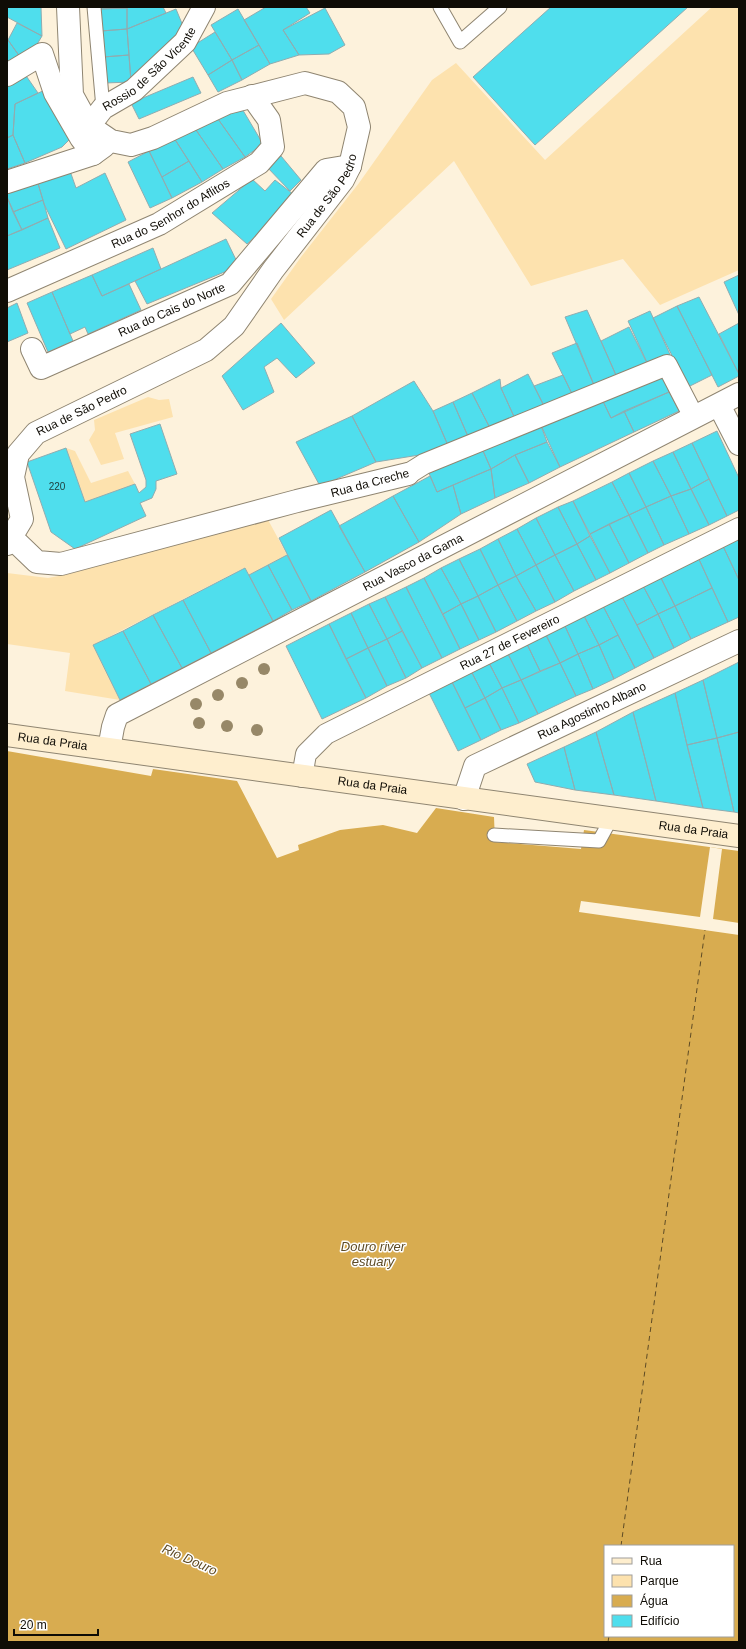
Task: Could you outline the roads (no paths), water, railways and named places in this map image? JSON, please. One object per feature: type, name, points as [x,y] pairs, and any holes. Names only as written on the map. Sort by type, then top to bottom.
[{"type":"main road","name":"Rua da Praia","points":[[7,735],[109,748],[302,777],[739,836]]},
{"type":"street","name":"Rua de São Pedro","points":[[9,541],[22,519],[10,477],[18,454],[36,434],[206,350],[234,326],[273,270],[343,180],[350,166],[359,127],[354,107],[338,92],[305,83],[227,103],[153,138],[131,145],[111,141],[89,126],[72,95],[68,7]]},
{"type":"street","name":"Rossio de São Vicente","points":[[89,126],[103,108],[134,90],[185,42],[204,7]]},
{"type":"street","points":[[7,75],[42,54],[55,93],[81,138],[94,154]]},
{"type":"street","name":"Rua do Senhor do Aflitos","points":[[7,291],[159,224],[259,163],[273,147],[269,120],[252,96]]},
{"type":"street","points":[[7,182],[94,154],[111,141]]},
{"type":"street","name":"Rua do Cais do Norte","points":[[32,349],[41,368],[230,284],[326,170],[350,166]]},
{"type":"street","name":"Rua da Creche","points":[[9,541],[37,562],[61,564],[297,501],[408,474],[424,464],[667,365],[694,417]]},
{"type":"street","name":"Rua Vasco da Gama","points":[[109,748],[117,715],[739,394]]},
{"type":"street","points":[[719,405],[739,444]]},
{"type":"street","name":"Rua 27 de Fevereiro","points":[[302,777],[306,754],[326,734],[739,528]]},
{"type":"street","name":"Rua Agostinho Albano","points":[[464,799],[475,766],[739,641]]},
{"type":"lane","points":[[94,7],[103,108]]},
{"type":"lane","points":[[440,7],[460,42],[500,7]]},
{"type":"lane","points":[[494,835],[598,842],[611,819]]},
{"type":"water","name":"Douro river estuary","points":[[7,751],[151,776],[153,769],[237,781],[277,858],[299,850],[298,845],[340,830],[383,825],[417,833],[436,808],[494,817],[495,842],[581,849],[584,830],[739,851],[739,1642],[7,1642]]},
{"type":"water label","name":"Rio Douro","points":[[190,1559]]}]
